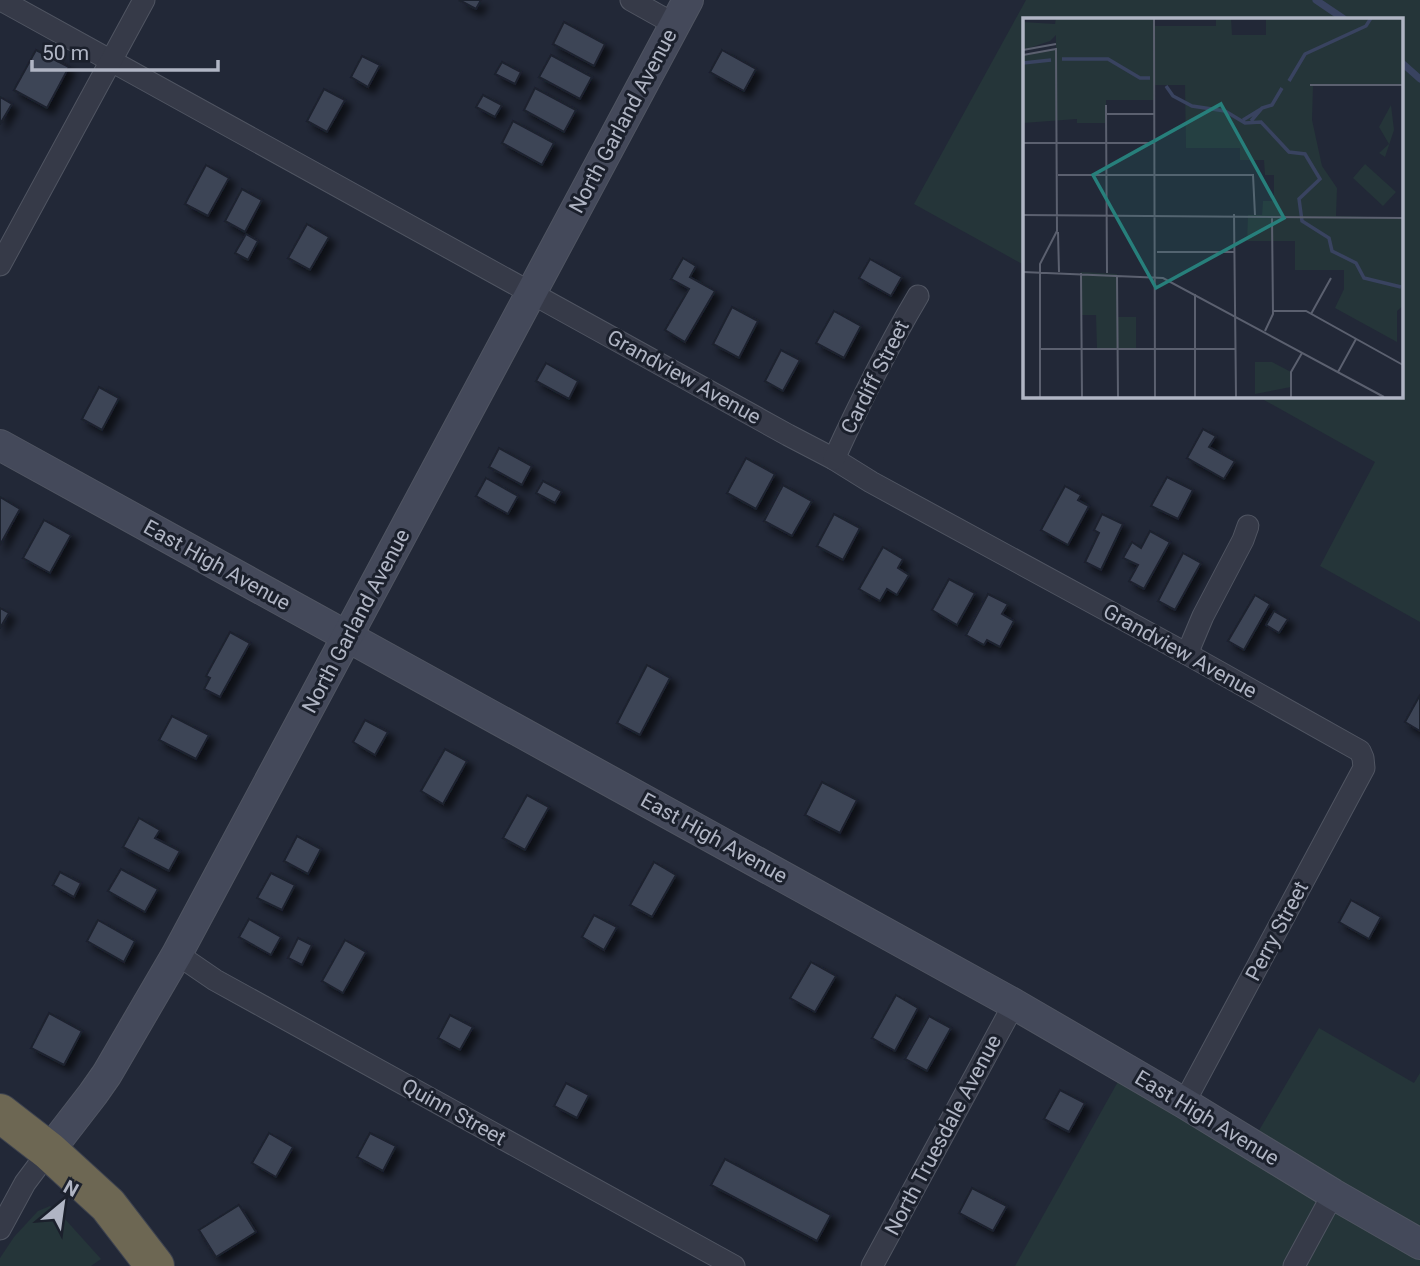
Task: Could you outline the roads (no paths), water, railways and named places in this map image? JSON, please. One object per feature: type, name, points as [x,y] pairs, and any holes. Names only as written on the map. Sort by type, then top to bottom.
[{"type":"highway","points":[[0,1113],[49,1151],[108,1205],[155,1266]]},
{"type":"street","name":"Grandview Avenue","points":[[1,0],[1187,654],[1350,745],[1360,751],[1363,758]]},
{"type":"street","points":[[0,265],[144,0]]},
{"type":"street","points":[[632,0],[681,12]]},
{"type":"street","name":"North Garland Avenue","points":[[0,1228],[25,1184],[107,1074],[177,954],[681,12]]},
{"type":"street","name":"Cardiff Street","points":[[834,459],[880,362],[918,296]]},
{"type":"street","name":"East High Avenue","points":[[0,445],[1014,1004],[1420,1244]]},
{"type":"street","points":[[1187,654],[1248,526]]},
{"type":"street","name":"Perry Street","points":[[1184,1103],[1364,768],[1363,758]]},
{"type":"street","name":"Quinn Street","points":[[177,954],[215,980],[734,1266]]},
{"type":"street","name":"North Truesdale Avenue","points":[[872,1266],[1014,1004]]},
{"type":"street","points":[[1294,1266],[1333,1194]]},
{"type":"waterway","points":[[1316,0],[1343,18]]},
{"type":"waterway","points":[[1402,63],[1420,79]]}]
